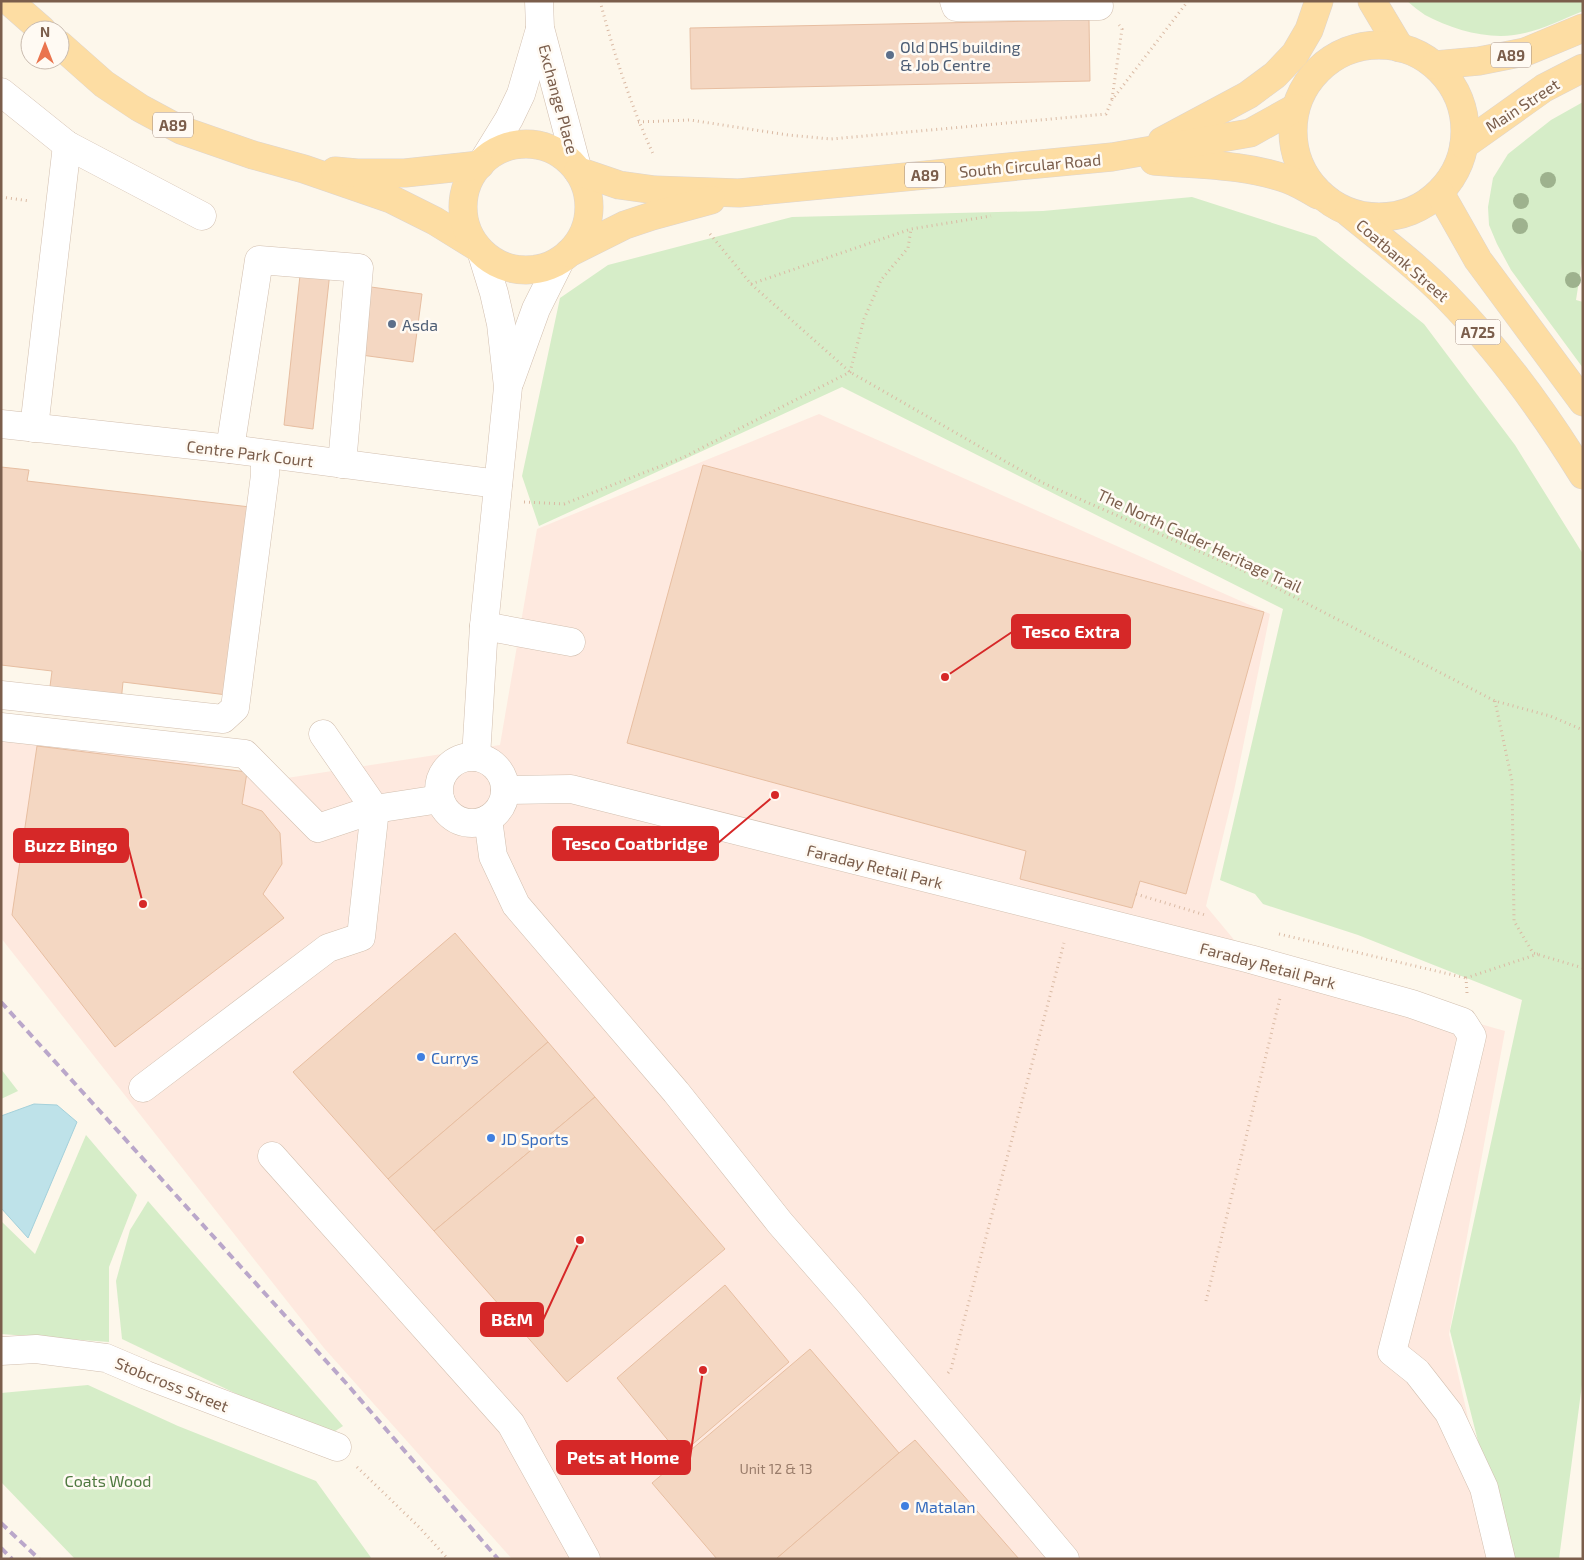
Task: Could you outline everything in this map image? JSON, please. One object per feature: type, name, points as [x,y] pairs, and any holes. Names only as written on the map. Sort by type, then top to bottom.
[{"type":"main road","points":[[9,1],[31,20]]},
{"type":"main road","points":[[1139,153],[1248,95],[1275,75],[1295,54],[1309,30],[1319,1]]},
{"type":"main road","points":[[1312,75],[1326,36],[1324,1]]},
{"type":"main road","points":[[1372,1],[1400,48]]},
{"type":"main road","name":"A89","points":[[1434,65],[1479,61],[1525,52],[1583,28]]},
{"type":"main road","name":"A89","points":[[1383,45],[1400,48],[1413,52],[1434,65],[1451,84],[1459,100],[1464,123],[1464,145],[1459,166],[1451,180],[1440,193],[1422,207],[1404,214],[1384,218],[1348,213],[1321,196],[1299,166],[1292,139],[1295,108],[1312,75],[1335,56],[1366,46],[1383,45]]},
{"type":"main road","name":"A89","points":[[70,55],[104,84],[140,108],[181,130],[253,155],[304,169],[391,200],[435,221],[500,266],[521,271],[541,269],[564,257],[575,247],[585,229],[589,209],[588,194],[578,171],[564,156],[545,147],[525,144],[504,148],[482,162],[405,173],[357,173],[304,169]]},
{"type":"main road","name":"Main Street","points":[[1464,145],[1544,88],[1583,68]]},
{"type":"main road","name":"South Circular Road","points":[[578,171],[619,185],[655,190],[739,193],[1139,153],[1250,133],[1295,108]]},
{"type":"main road","name":"South Circular Road","points":[[1112,157],[1226,165],[1288,179],[1321,196]]},
{"type":"main road","points":[[479,250],[469,236],[463,216],[463,194],[471,174],[482,162]]},
{"type":"main road","name":"South Circular Road","points":[[564,257],[634,222],[739,193]]},
{"type":"main road","name":"A725","points":[[1440,193],[1478,260],[1583,402]]},
{"type":"main road","name":"Coatbank Street","points":[[1348,213],[1447,296],[1502,360],[1556,432],[1583,475]]},
{"type":"street","name":"Exchange Place","points":[[540,1],[540,28],[578,171]]},
{"type":"street","points":[[954,1],[956,7],[1100,6]]},
{"type":"street","name":"Exchange Place","points":[[482,162],[509,119],[521,94],[540,28]]},
{"type":"street","points":[[1,92],[67,145],[202,216]]},
{"type":"street","points":[[34,428],[67,145]]},
{"type":"street","points":[[476,757],[484,626],[508,387],[501,324],[494,293],[479,250]]},
{"type":"street","points":[[508,387],[536,309],[564,257]]},
{"type":"street","points":[[230,449],[259,260],[359,268],[342,464]]},
{"type":"street","name":"Centre Park Court","points":[[1,424],[230,449],[498,484]]},
{"type":"street","points":[[1,694],[223,719],[235,708],[266,475],[266,454]]},
{"type":"street","points":[[484,626],[571,642]]},
{"type":"street","points":[[1,727],[245,754],[318,828],[375,809],[440,799]]},
{"type":"street","points":[[143,1088],[328,948],[361,937],[375,809],[324,734]]},
{"type":"street","points":[[476,757],[487,760],[498,768],[505,790],[500,808],[488,819],[466,822],[449,814],[440,799],[438,788],[440,778],[446,768],[456,760],[476,757]]},
{"type":"street","name":"Faraday Retail Park","points":[[505,790],[571,788],[1071,915],[1412,1004],[1463,1022],[1472,1036]]},
{"type":"street","points":[[488,819],[493,856],[516,905],[676,1092],[780,1223],[1065,1559]]},
{"type":"street","points":[[1472,1036],[1392,1352],[1417,1372],[1449,1413],[1484,1488],[1500,1559]]},
{"type":"street","points":[[272,1156],[511,1424],[586,1559]]},
{"type":"street","name":"Stobcross Street","points":[[1,1351],[36,1349],[106,1358],[146,1376],[337,1447]]},
{"type":"path","points":[[600,1],[611,42],[638,122],[654,156]]},
{"type":"path","points":[[638,122],[690,120],[830,140],[1106,114],[1112,100],[1188,1]]},
{"type":"path","points":[[1100,6],[1122,29],[1112,100]]},
{"type":"path","points":[[751,284],[911,229],[991,216]]},
{"type":"path","points":[[520,502],[564,504],[684,457],[850,372],[864,318],[881,280],[908,248],[911,229]]},
{"type":"path","name":"The North Calder Heritage Trail","points":[[710,234],[751,284],[850,372],[1044,483],[1244,571],[1495,701],[1550,716],[1583,730]]},
{"type":"path","points":[[1495,701],[1512,781],[1514,921],[1533,953],[1583,968]]},
{"type":"path","points":[[1136,894],[1210,916]]},
{"type":"path","points":[[930,1398],[951,1369],[1071,915]]},
{"type":"path","points":[[1275,933],[1466,978],[1538,954]]},
{"type":"path","points":[[1206,1301],[1287,970]]},
{"type":"path","points":[[1466,978],[1472,1036]]},
{"type":"path","points":[[337,1447],[420,1528],[448,1559]]},
{"type":"shaded area","points":[[819,414],[1270,614],[1234,791],[1206,906],[1250,959],[1505,1031],[1449,1334],[1500,1559],[512,1559],[324,1348],[1,938],[1,733],[287,778],[500,745],[537,529]]},
{"type":"green space","points":[[1407,1],[1583,1],[1583,11],[1532,31],[1514,35],[1492,36],[1468,32],[1446,25],[1425,15]]},
{"type":"green space","points":[[1583,102],[1583,256],[1576,300],[1583,302],[1583,368],[1511,270],[1489,225],[1488,207],[1493,178],[1508,154],[1551,120]]},
{"type":"green space","points":[[1192,197],[1316,237],[1424,324],[1515,445],[1583,554],[1583,1377],[1559,1559],[1508,1559],[1450,1331],[1522,1000],[1358,935],[1263,904],[1255,894],[1220,880],[1283,609],[842,387],[539,526],[522,476],[560,298],[608,265],[792,217],[1043,211]]},
{"type":"green space","points":[[1,1069],[18,1091],[1,1099]]},
{"type":"green space","points":[[86,1135],[137,1195],[109,1267],[109,1342],[1,1334],[1,1221],[35,1254]]},
{"type":"green space","points":[[148,1201],[343,1426],[326,1437],[122,1339],[116,1281],[130,1230]]},
{"type":"green space","name":"Coats Wood","points":[[88,1385],[178,1426],[316,1481],[372,1559],[75,1559],[1,1482],[1,1393]]},
{"type":"water","points":[[34,1104],[57,1105],[77,1122],[28,1238],[1,1208],[1,1116]]},
{"type":"building","name":"Old DHS building & Job Centre","points":[[1089,20],[1090,81],[691,89],[690,28]]},
{"type":"building","points":[[301,266],[330,272],[313,429],[284,425]]},
{"type":"building","name":"Asda","points":[[371,287],[422,294],[413,362],[361,355]]},
{"type":"building","points":[[703,465],[1264,612],[1186,894],[1140,881],[1132,908],[1020,879],[1026,851],[627,743]]},
{"type":"building","points":[[1,467],[29,470],[27,481],[250,507],[227,695],[123,682],[121,702],[49,694],[52,671],[1,665]]},
{"type":"building","points":[[37,746],[247,772],[242,804],[262,811],[280,833],[282,864],[263,894],[284,918],[115,1047],[12,915]]},
{"type":"building","name":"Currys","points":[[455,933],[548,1042],[388,1179],[293,1072]]},
{"type":"building","name":"JD Sports","points":[[548,1042],[595,1097],[434,1231],[388,1179]]},
{"type":"building","points":[[595,1097],[725,1249],[567,1382],[434,1231]]},
{"type":"building","points":[[725,1285],[789,1362],[680,1455],[617,1378]]},
{"type":"building","points":[[810,1349],[899,1453],[776,1559],[717,1559],[652,1483]]},
{"type":"building","name":"Matalan","points":[[915,1440],[1019,1559],[776,1559],[899,1453]]},
{"type":"railway","points":[[1,1002],[346,1383],[498,1559]]},
{"type":"railway","points":[[1,1523],[39,1559]]},
{"type":"railway","points":[[1,1548],[12,1559]]},
{"type":"place","name":"Old DHS building & Job Centre","points":[[890,55]]},
{"type":"place","name":"Asda","points":[[392,324]]},
{"type":"place","name":"Tesco Extra","points":[[945,677]]},
{"type":"place","name":"Tesco Coatbridge","points":[[775,795]]},
{"type":"place","name":"Buzz Bingo","points":[[143,904]]},
{"type":"place","name":"Currys","points":[[421,1057]]},
{"type":"place","name":"JD Sports","points":[[491,1138]]},
{"type":"place","name":"B&M","points":[[580,1240]]},
{"type":"place","name":"Pets at Home","points":[[703,1370]]},
{"type":"place","name":"Matalan","points":[[905,1506]]}]
